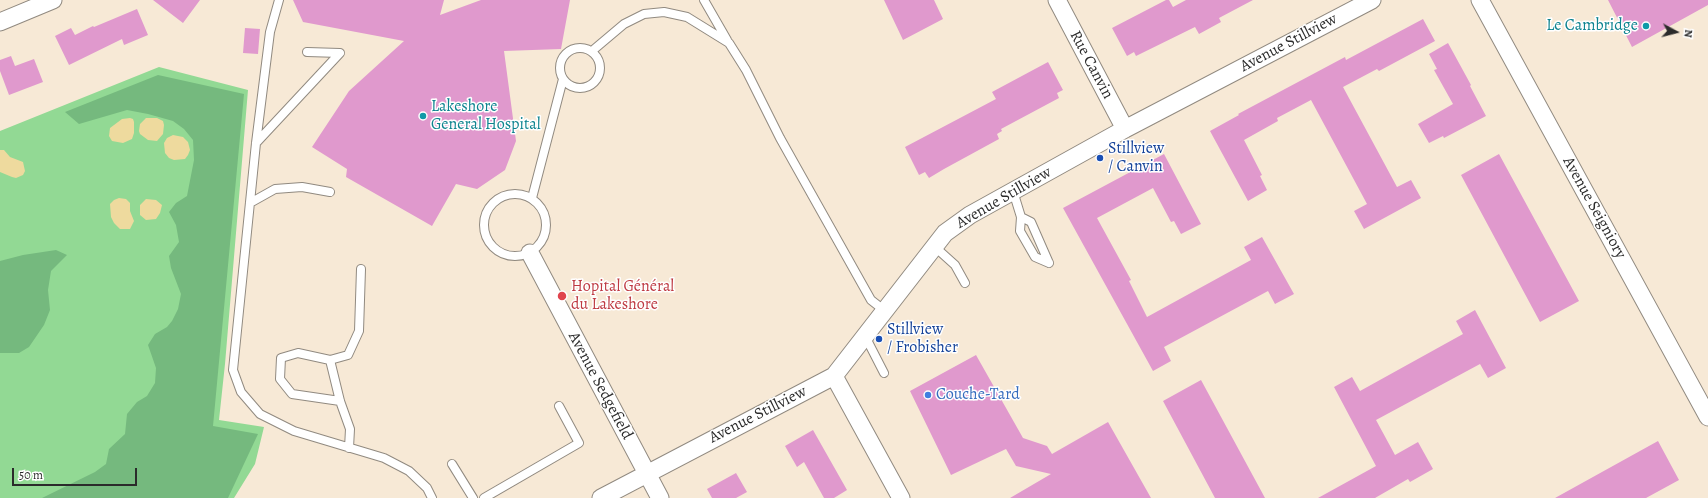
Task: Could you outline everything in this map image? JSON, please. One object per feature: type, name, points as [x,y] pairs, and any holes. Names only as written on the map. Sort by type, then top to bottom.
[{"type":"street","points":[[0,22],[53,0]]},
{"type":"street","name":"Rue Canvin","points":[[1056,0],[1125,129]]},
{"type":"street","name":"Avenue Stillview","points":[[601,498],[834,376],[945,233],[970,215],[1125,129],[1372,0]]},
{"type":"street","name":"Avenue Seigniory","points":[[1480,0],[1708,417]]},
{"type":"street","name":"Avenue Sedgefield","points":[[530,253],[660,498]]},
{"type":"street","points":[[834,376],[901,498]]},
{"type":"lane","points":[[279,0],[270,32],[256,144],[233,370],[242,392],[260,414],[294,431],[384,458],[409,471],[427,488],[432,498]]},
{"type":"lane","points":[[704,0],[746,70],[780,138],[871,300],[885,311]]},
{"type":"lane","points":[[592,51],[624,24],[644,14],[664,12],[687,16],[729,43]]},
{"type":"lane","points":[[582,47],[592,51],[600,62],[598,78],[592,84],[585,87],[576,88],[569,85],[563,79],[560,72],[560,64],[562,57],[568,51],[582,47]]},
{"type":"lane","points":[[256,144],[340,54],[307,52]]},
{"type":"lane","points":[[532,198],[563,79]]},
{"type":"lane","points":[[250,202],[275,189],[302,187],[330,192]]},
{"type":"lane","points":[[1013,191],[1021,217],[1020,231],[1035,257],[1049,263],[1031,222],[1021,217]]},
{"type":"lane","points":[[510,193],[522,194],[532,198],[542,207],[546,217],[547,228],[544,239],[537,248],[530,253],[520,256],[509,256],[498,252],[490,244],[485,235],[485,215],[490,206],[500,197],[510,193]]},
{"type":"lane","points":[[935,246],[955,264],[965,283]]},
{"type":"lane","points":[[340,401],[292,394],[280,379],[281,358],[298,353],[330,360],[348,354],[359,331],[361,269]]},
{"type":"lane","points":[[865,336],[884,373]]},
{"type":"lane","points":[[330,360],[340,401],[350,429],[349,448]]},
{"type":"lane","points":[[484,498],[579,443],[559,406]]},
{"type":"lane","points":[[452,464],[473,498]]},
{"type":"green space","points":[[159,67],[248,90],[219,420],[264,427],[255,464],[234,498],[0,498],[0,131]]},
{"type":"green space","points":[[158,75],[244,94],[213,426],[258,434],[228,498],[42,498],[95,472],[106,464],[109,449],[125,434],[127,414],[137,402],[147,396],[155,383],[156,368],[148,345],[155,334],[167,327],[172,321],[178,309],[181,294],[171,268],[169,256],[179,242],[176,225],[169,212],[176,203],[187,196],[194,160],[193,140],[184,129],[173,121],[148,114],[127,110],[79,124],[65,112]]},
{"type":"green space","points":[[56,250],[67,255],[51,271],[48,290],[50,310],[44,325],[29,347],[19,353],[0,353],[0,261],[23,255]]},
{"type":"sand","points":[[146,118],[157,118],[163,121],[163,134],[157,141],[148,140],[140,134],[140,124]]},
{"type":"sand","points":[[122,119],[133,119],[134,122],[134,133],[132,139],[123,143],[112,141],[109,136],[110,128]]},
{"type":"sand","points":[[173,135],[183,137],[188,142],[190,150],[185,159],[174,160],[169,158],[165,153],[164,143],[167,138]]},
{"type":"sand","points":[[0,150],[4,150],[10,157],[23,162],[25,171],[23,175],[16,178],[0,172]]},
{"type":"sand","points":[[119,198],[126,199],[130,203],[130,211],[134,221],[130,229],[120,229],[111,217],[110,204]]},
{"type":"sand","points":[[146,199],[156,200],[162,205],[160,213],[156,219],[146,220],[140,215],[140,205]]},
{"type":"building","points":[[153,0],[200,0],[183,23]]},
{"type":"building","name":"Lakeshore General Hospital","points":[[293,0],[444,0],[440,15],[481,0],[570,0],[561,49],[504,51],[516,141],[505,170],[477,189],[456,184],[432,226],[346,177],[347,169],[312,147],[349,91],[404,41],[303,22]]},
{"type":"building","points":[[884,0],[934,0],[943,19],[903,40]]},
{"type":"building","points":[[1166,0],[1169,0],[1173,7],[1186,0],[1253,0],[1219,18],[1221,22],[1199,34],[1195,27],[1136,56],[1134,52],[1127,56],[1112,28]]},
{"type":"building","name":"Le Cambridge","points":[[1608,0],[1708,0],[1708,5],[1632,47]]},
{"type":"building","points":[[137,9],[148,35],[124,45],[122,39],[69,65],[55,36],[71,28],[75,35],[93,26],[94,27]]},
{"type":"building","points":[[1423,19],[1435,41],[1379,71],[1377,69],[1343,87],[1397,187],[1411,180],[1421,198],[1364,229],[1354,211],[1367,204],[1311,100],[1277,118],[1278,121],[1244,140],[1262,175],[1260,176],[1267,190],[1248,201],[1210,131],[1239,115],[1238,114],[1345,57],[1346,60]]},
{"type":"building","points":[[245,28],[260,29],[258,54],[243,53]]},
{"type":"building","points":[[1448,43],[1486,116],[1444,138],[1443,136],[1429,143],[1418,124],[1453,104],[1434,70],[1437,69],[1429,54]]},
{"type":"building","points":[[11,56],[15,66],[34,59],[43,82],[9,95],[0,71],[0,60]]},
{"type":"building","points":[[1048,62],[1063,90],[1057,93],[1059,98],[1001,129],[1002,131],[997,134],[999,139],[929,178],[925,172],[919,175],[905,147],[996,99],[992,92]]},
{"type":"building","points":[[1164,154],[1201,224],[1181,234],[1174,221],[1171,222],[1153,188],[1097,218],[1131,280],[1129,281],[1147,317],[1251,260],[1244,247],[1262,237],[1294,294],[1275,304],[1268,291],[1164,347],[1171,361],[1153,371],[1063,208]]},
{"type":"building","points":[[1499,154],[1579,301],[1540,322],[1461,175]]},
{"type":"building","points":[[1475,310],[1506,368],[1488,378],[1480,364],[1376,420],[1395,455],[1418,442],[1433,469],[1410,482],[1408,479],[1375,498],[1318,498],[1376,466],[1334,387],[1352,377],[1360,391],[1463,334],[1456,321]]},
{"type":"building","points":[[976,355],[1023,438],[1047,446],[1052,454],[1108,422],[1151,498],[1010,498],[1051,474],[1016,466],[1006,449],[951,475],[910,391]]},
{"type":"building","points":[[1201,380],[1265,498],[1215,498],[1163,401]]},
{"type":"building","points":[[813,430],[847,490],[834,498],[824,498],[804,462],[797,467],[785,446]]},
{"type":"building","points":[[1658,441],[1679,480],[1646,498],[1555,498]]},
{"type":"building","points":[[736,473],[747,492],[736,498],[712,498],[707,489]]},
{"type":"place","name":"Le Cambridge","points":[[1646,26]]},
{"type":"place","name":"Lakeshore General Hospital","points":[[423,116]]},
{"type":"place","name":"Stillview / Canvin","points":[[1100,158]]},
{"type":"place","name":"Hopital Général du Lakeshore","points":[[562,296]]},
{"type":"place","name":"Stillview / Frobisher","points":[[879,339]]},
{"type":"place","name":"Couche-Tard","points":[[928,395]]}]
